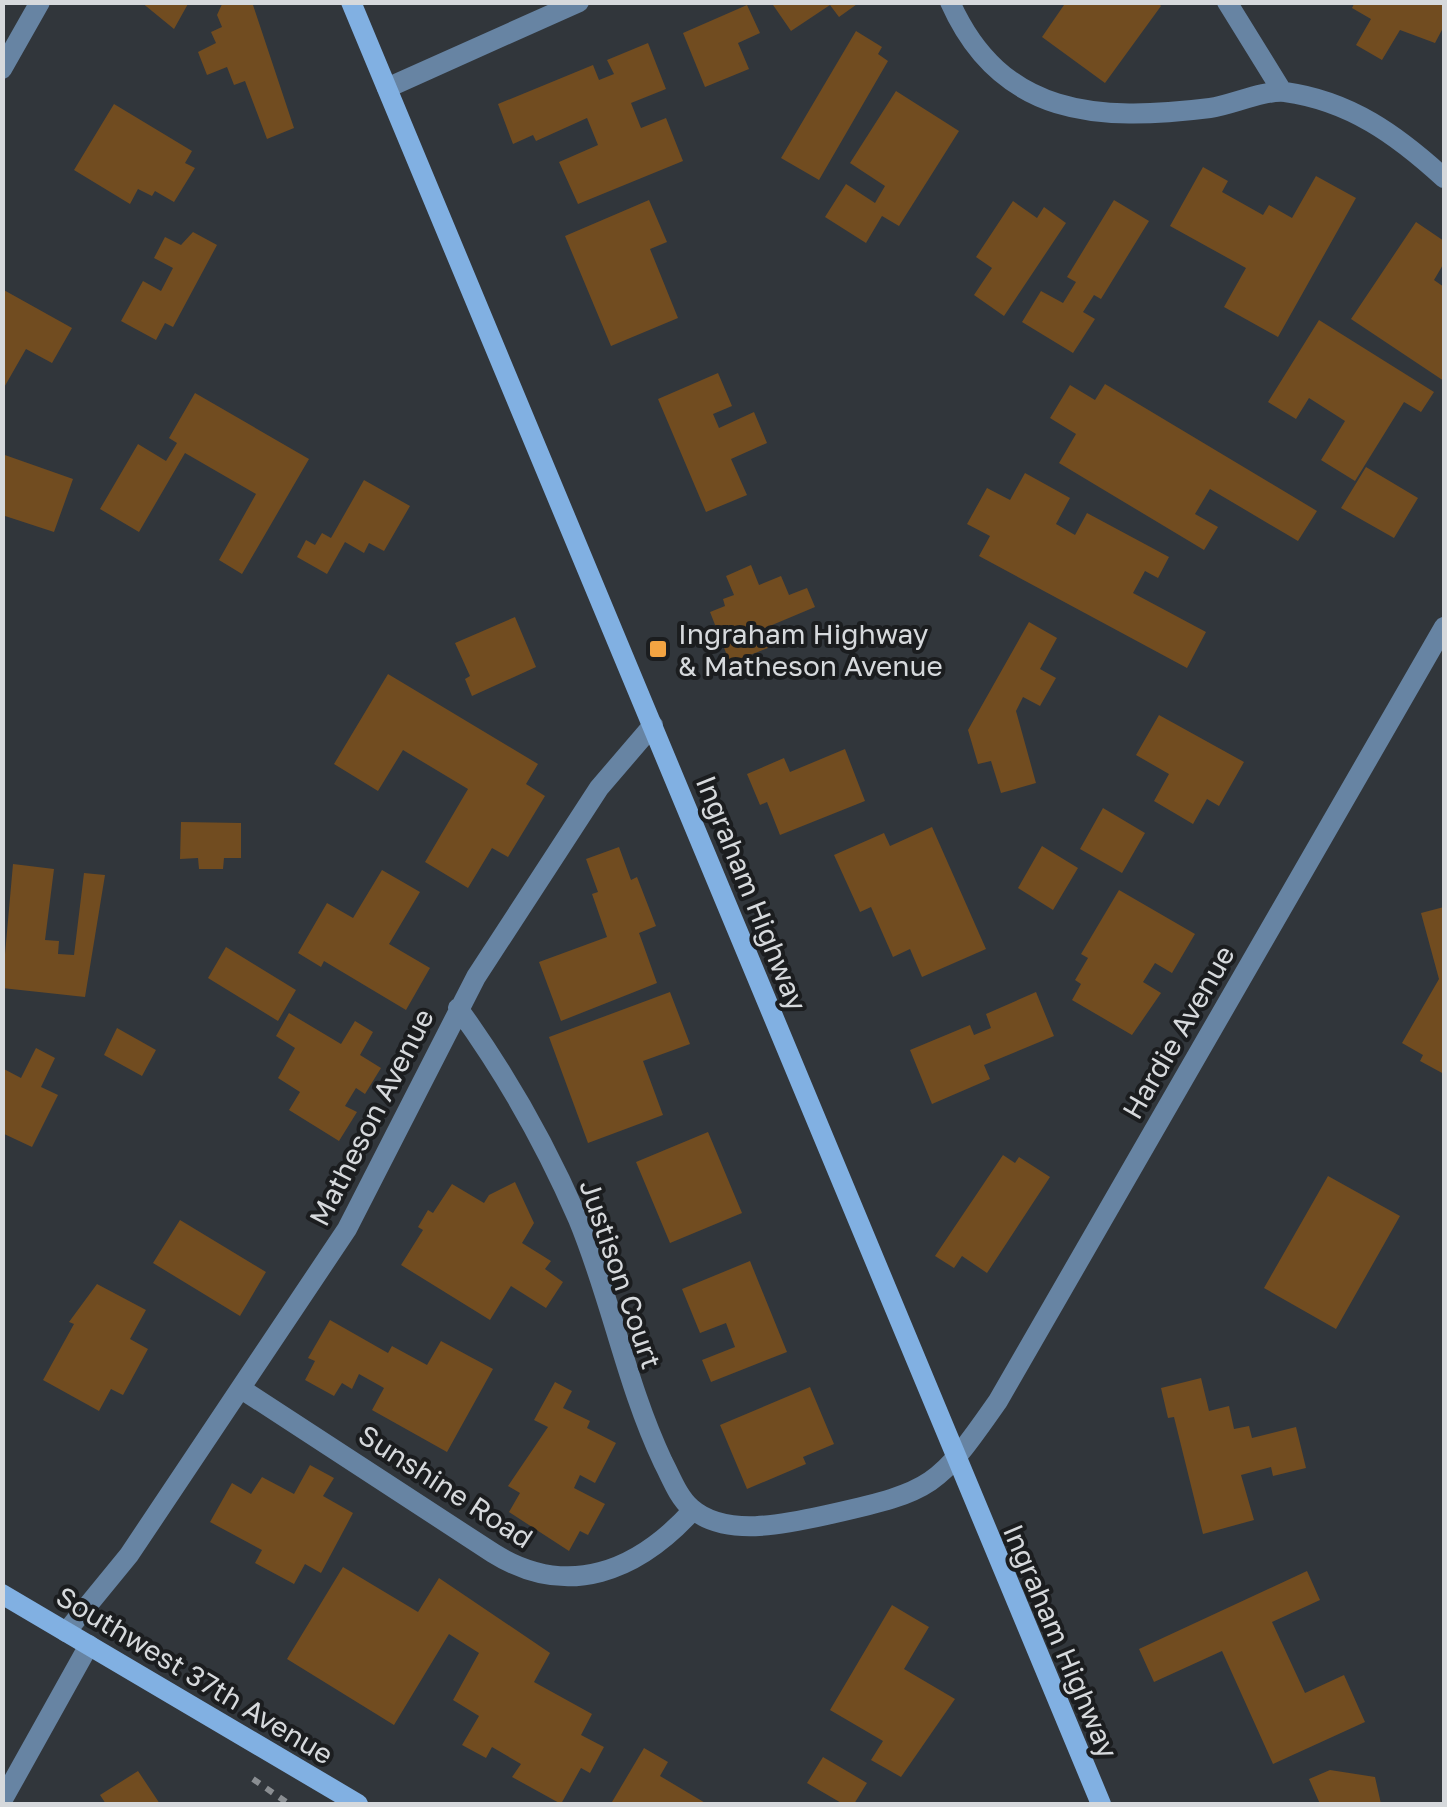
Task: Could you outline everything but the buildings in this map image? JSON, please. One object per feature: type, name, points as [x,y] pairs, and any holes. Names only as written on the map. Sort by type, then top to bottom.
[{"type":"main road","name":"Ingraham Highway","points":[[351,2],[1101,1804]]},
{"type":"main road","name":"Southwest 37th Avenue","points":[[2,1594],[358,1804]]},
{"type":"street","points":[[2,69],[40,2]]},
{"type":"street","points":[[387,88],[579,2]]},
{"type":"street","points":[[950,2],[962,29],[990,66],[1033,98],[1051,104],[1133,114],[1240,104],[1282,92],[1372,120],[1444,178]]},
{"type":"street","points":[[1227,2],[1282,92]]},
{"type":"street","name":"Hardie Avenue","points":[[956,1462],[998,1401],[1444,628]]},
{"type":"street","name":"Matheson Avenue","points":[[66,1632],[118,1571],[202,1442],[243,1390],[366,1198],[458,1008],[599,788],[653,725]]},
{"type":"street","name":"Justison Court","points":[[458,1008],[485,1045],[548,1155],[590,1251],[646,1423],[672,1482],[694,1510]]},
{"type":"street","name":"Sunshine Road","points":[[243,1390],[493,1553],[531,1572],[569,1578],[610,1572],[647,1554],[694,1510]]},
{"type":"street","points":[[694,1510],[735,1524],[788,1522],[907,1496],[926,1488],[956,1462]]},
{"type":"street","points":[[2,1801],[90,1645]]},
{"type":"place","name":"Ingraham Highway & Matheson Avenue","points":[[658,649]]}]
